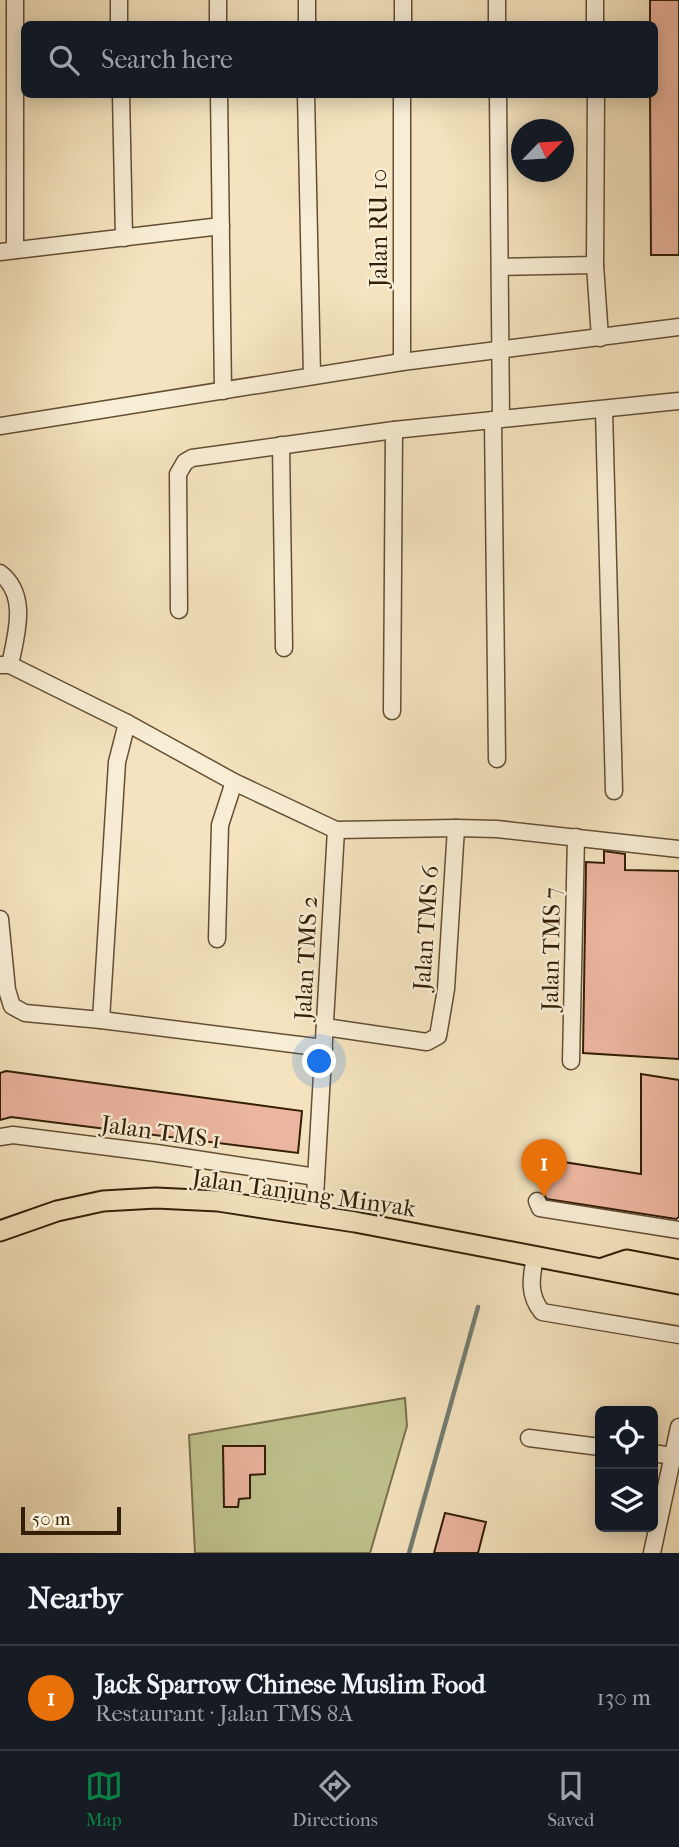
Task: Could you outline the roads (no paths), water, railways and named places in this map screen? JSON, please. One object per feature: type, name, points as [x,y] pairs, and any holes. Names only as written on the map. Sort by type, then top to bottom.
[{"type":"main road","name":"Jalan Tanjung Minyak","points":[[0,1231],[57,1211],[124,1199],[218,1201],[314,1214],[602,1268],[627,1260],[676,1272]]},
{"type":"street","points":[[15,0],[7,251],[221,226]]},
{"type":"street","points":[[119,0],[119,21]]},
{"type":"street","points":[[218,0],[218,21]]},
{"type":"street","points":[[307,0],[307,21]]},
{"type":"street","points":[[403,0],[403,21]]},
{"type":"street","points":[[497,0],[497,21]]},
{"type":"street","points":[[595,0],[595,21]]},
{"type":"street","points":[[121,98],[124,238]]},
{"type":"street","points":[[219,98],[223,391]]},
{"type":"street","points":[[306,98],[312,376]]},
{"type":"street","name":"Jalan RU 10","points":[[402,98],[402,362]]},
{"type":"street","points":[[497,759],[497,419],[501,354],[498,98]]},
{"type":"street","points":[[596,98],[595,265],[600,338]]},
{"type":"street","points":[[500,267],[595,265]]},
{"type":"street","points":[[0,426],[402,362],[501,354],[679,327]]},
{"type":"street","points":[[179,610],[177,474],[192,458],[394,430],[679,401]]},
{"type":"street","points":[[604,410],[614,791]]},
{"type":"street","points":[[392,711],[394,430]]},
{"type":"street","points":[[281,445],[284,648]]},
{"type":"street","points":[[0,573],[13,587],[20,607],[5,665],[127,723],[234,782],[336,830],[456,828],[576,837],[679,849]]},
{"type":"street","points":[[102,1020],[117,762],[127,723]]},
{"type":"street","points":[[216,939],[220,825],[234,782]]},
{"type":"street","name":"Jalan TMS 6","points":[[325,1027],[427,1042],[438,1036],[446,989],[456,828]]},
{"type":"street","name":"Jalan TMS 2","points":[[314,1214],[336,830]]},
{"type":"street","name":"Jalan TMS 7","points":[[571,1060],[576,837]]},
{"type":"street","points":[[0,919],[12,1006],[25,1013],[324,1048]]},
{"type":"street","name":"Jalan TMS 1","points":[[0,1137],[13,1135],[156,1153],[316,1177]]},
{"type":"street","points":[[537,1201],[540,1208],[679,1230]]},
{"type":"street","points":[[535,1257],[530,1280],[533,1301],[542,1312],[679,1335]]},
{"type":"street","points":[[652,1553],[676,1456],[679,1427]]},
{"type":"street","points":[[530,1438],[595,1446]]},
{"type":"street","points":[[658,1454],[676,1456]]},
{"type":"waterway","points":[[409,1553],[478,1307]]},
{"type":"place","name":"Jack Sparrow Chinese Muslim Food","points":[[544,1197]]}]
